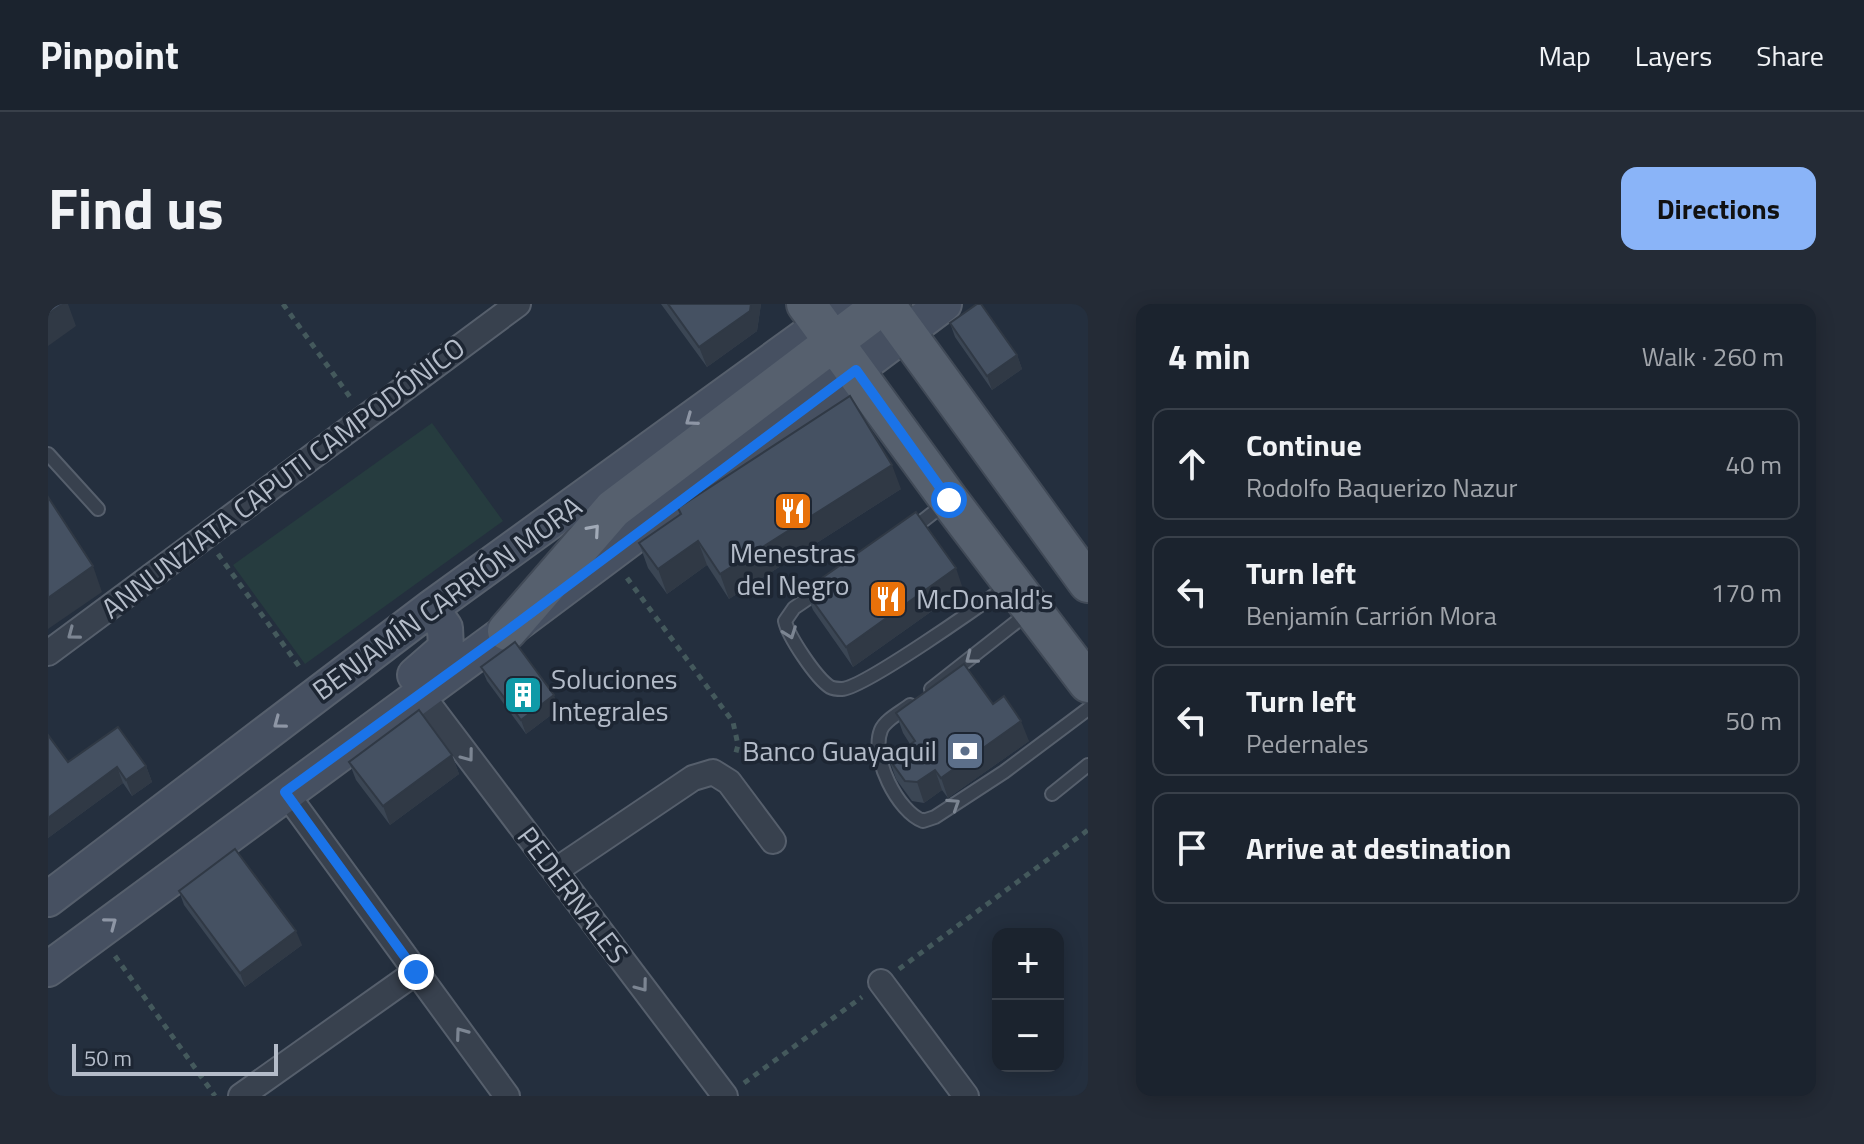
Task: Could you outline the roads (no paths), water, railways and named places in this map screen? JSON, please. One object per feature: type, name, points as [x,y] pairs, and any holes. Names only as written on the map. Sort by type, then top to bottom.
[{"type":"main road","name":"BENJAMÍN CARRIÓN MORA","points":[[48,899],[431,608],[860,322],[944,304]]},
{"type":"main road","name":"BENJAMÍN CARRIÓN MORA","points":[[48,969],[610,554],[860,322]]},
{"type":"main road","points":[[860,322],[949,500],[1088,683]]},
{"type":"main road","points":[[860,322],[1088,582]]},
{"type":"main road","points":[[507,631],[613,509],[860,322]]},
{"type":"main road","points":[[338,754],[353,724],[446,648],[445,628],[431,608]]},
{"type":"street","name":"ANNUNZIATA CAPUTI CAMPODÓNICO","points":[[48,653],[518,304]]},
{"type":"street","name":"PEDERNALES","points":[[421,694],[555,871],[731,1093]]},
{"type":"street","points":[[555,871],[693,778],[713,772],[729,782],[773,841]]},
{"type":"street","points":[[285,792],[507,1096]]},
{"type":"street","points":[[241,1096],[416,972]]},
{"type":"street","points":[[881,982],[966,1096]]},
{"type":"lane","points":[[48,454],[98,509]]},
{"type":"lane","points":[[899,537],[939,511],[949,500]]},
{"type":"lane","points":[[834,581],[794,608],[785,621],[795,646],[830,687],[839,689],[850,688],[1022,596]]},
{"type":"lane","points":[[1022,596],[882,727],[878,744],[881,772],[913,818],[923,821],[935,817],[1004,772],[1088,709]]},
{"type":"lane","points":[[1052,794],[1088,765]]},
{"type":"place","name":"Menestras del Negro","points":[[793,511]]},
{"type":"place","name":"McDonald's","points":[[888,599]]},
{"type":"place","name":"Soluciones Integrales","points":[[523,695]]},
{"type":"place","name":"Banco Guayaquil","points":[[965,751]]}]
